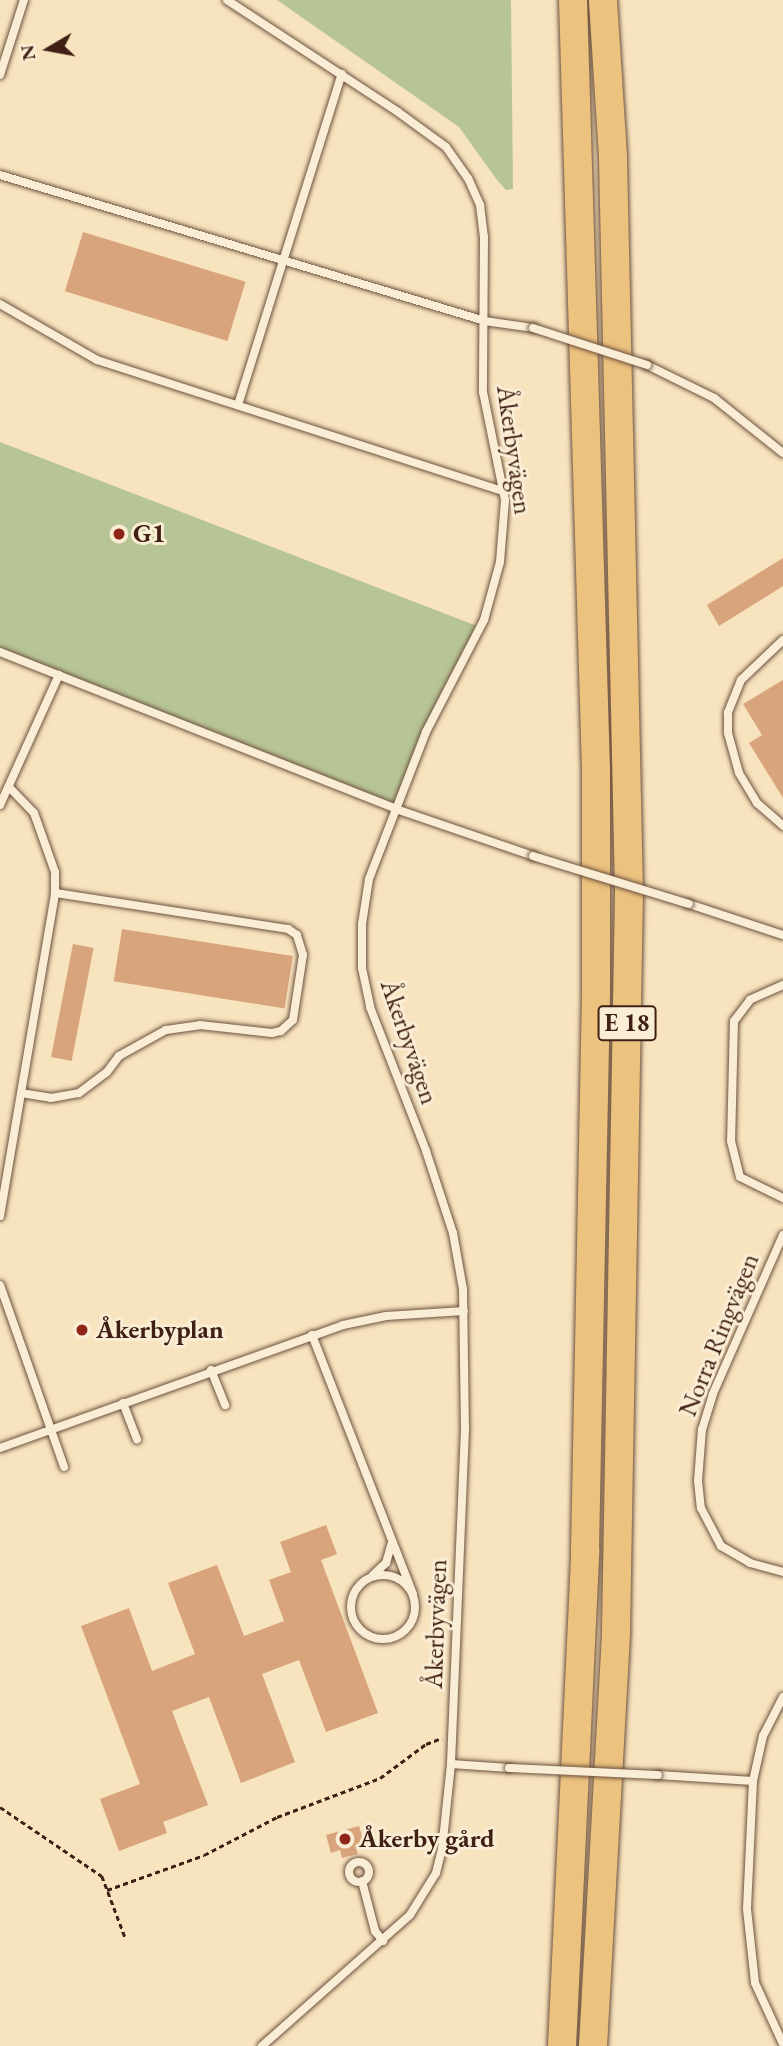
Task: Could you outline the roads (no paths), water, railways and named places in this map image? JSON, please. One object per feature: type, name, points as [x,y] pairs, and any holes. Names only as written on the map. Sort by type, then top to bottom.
[{"type":"highway","name":"E 18","points":[[562,2046],[586,1510],[596,992],[596,770],[573,0]]},
{"type":"highway","name":"E 18","points":[[593,2046],[616,1630],[629,892],[613,156],[603,0]]},
{"type":"lane","points":[[0,75],[24,0]]},
{"type":"lane","name":"Åkerbyvägen","points":[[227,0],[342,74],[446,147],[468,178],[480,205],[484,237],[483,392],[503,491],[501,552],[484,620],[442,696],[369,880],[362,968],[370,1007],[453,1233],[464,1311],[465,1429],[452,1764],[436,1873],[410,1916],[262,2046]]},
{"type":"lane","points":[[239,405],[342,74]]},
{"type":"lane","points":[[0,175],[485,321],[533,328],[647,365],[714,398],[783,453]]},
{"type":"lane","points":[[0,304],[97,360],[503,491]]},
{"type":"lane","points":[[783,640],[741,680],[728,713],[728,733],[739,774],[757,803],[783,826]]},
{"type":"lane","points":[[0,652],[396,809],[533,856],[783,935]]},
{"type":"lane","points":[[0,804],[10,788],[59,675]]},
{"type":"lane","points":[[0,1216],[55,893],[55,872],[34,813],[10,788]]},
{"type":"lane","points":[[21,1093],[51,1098],[79,1093],[94,1084],[119,1056],[166,1030],[200,1025],[272,1033],[293,1020],[303,955],[297,935],[288,929],[55,893]]},
{"type":"lane","points":[[783,985],[750,1000],[734,1021],[731,1142],[740,1177],[783,1198]]},
{"type":"lane","name":"Norra Ringvägen","points":[[783,1235],[713,1394],[702,1429],[698,1481],[701,1508],[721,1546],[750,1563],[783,1572]]},
{"type":"lane","points":[[0,1286],[64,1467]]},
{"type":"lane","points":[[0,1448],[312,1335],[386,1316],[464,1311]]},
{"type":"lane","points":[[312,1335],[413,1594],[412,1621],[403,1633],[381,1640],[367,1636],[356,1626],[350,1604],[358,1585],[386,1563],[392,1542]]},
{"type":"lane","points":[[211,1370],[225,1405]]},
{"type":"lane","points":[[123,1402],[137,1439]]},
{"type":"lane","points":[[370,1576],[399,1579],[413,1594]]},
{"type":"lane","points":[[783,1697],[763,1736],[753,1781],[747,1909],[755,1983],[783,2045]]},
{"type":"lane","points":[[452,1764],[753,1781]]},
{"type":"lane","points":[[362,1881],[375,1931],[383,1941]]},
{"type":"place","name":"G1","points":[[119,534]]},
{"type":"place","name":"Åkerbyplan","points":[[82,1330]]},
{"type":"place","name":"Åkerby gård","points":[[345,1839]]}]
